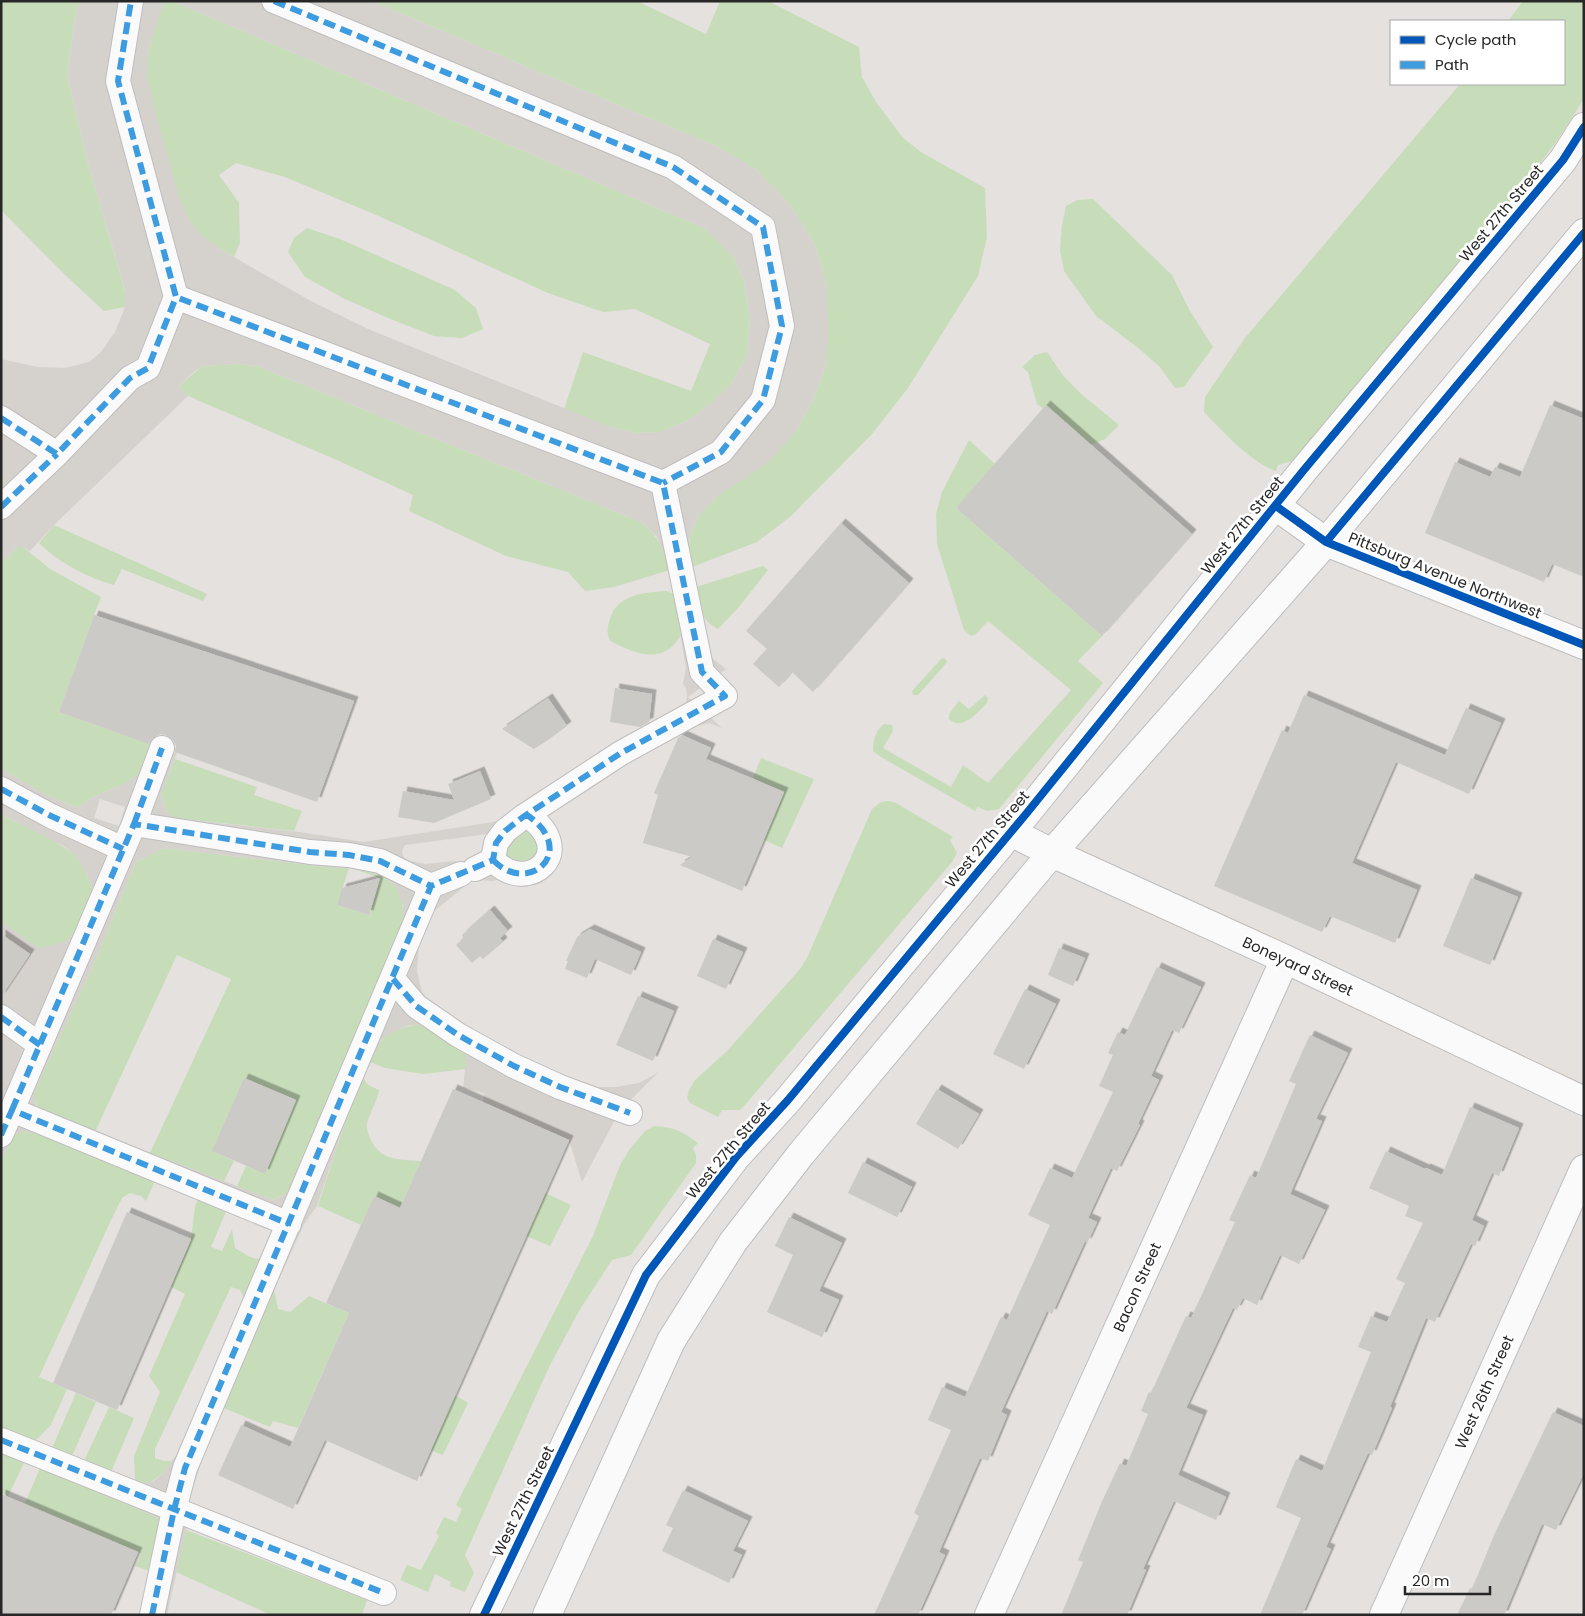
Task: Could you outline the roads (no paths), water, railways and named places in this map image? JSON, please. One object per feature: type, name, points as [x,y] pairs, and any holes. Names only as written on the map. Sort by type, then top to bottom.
[{"type":"street","points":[[1,507],[57,454],[130,378],[148,368],[176,297],[118,81],[131,1]]},
{"type":"street","points":[[176,297],[663,483],[721,452],[763,400],[782,326],[763,227],[673,167],[274,1]]},
{"type":"street","name":"West 27th Street","points":[[484,1615],[646,1276],[736,1157],[788,1100],[1011,832],[1276,506],[1563,160],[1584,126]]},
{"type":"street","points":[[547,1615],[671,1341],[733,1242],[801,1154],[1052,853],[1326,542],[1584,233]]},
{"type":"street","points":[[1,418],[57,454]]},
{"type":"street","points":[[476,868],[505,831],[527,815],[621,753],[724,696],[702,672],[663,483]]},
{"type":"street","name":"Pittsburg Avenue Northwest","points":[[1276,506],[1326,542],[1584,645]]},
{"type":"street","points":[[1,1135],[134,824],[162,748]]},
{"type":"street","points":[[1,789],[51,816],[123,849]]},
{"type":"street","points":[[152,1615],[174,1510],[185,1468],[432,886],[476,868],[501,868],[514,872],[532,873],[543,867],[549,856],[550,843],[544,830],[527,815]]},
{"type":"street","points":[[134,824],[310,852],[349,855],[380,861],[432,886]]},
{"type":"street","name":"Boneyard Street","points":[[1011,832],[1052,853],[1285,959],[1584,1101]]},
{"type":"street","name":"Bacon Street","points":[[989,1615],[1285,959]]},
{"type":"street","points":[[392,979],[416,1006],[466,1040],[514,1066],[560,1087],[630,1113]]},
{"type":"street","points":[[1,1017],[40,1045]]},
{"type":"street","points":[[12,1110],[289,1224]]},
{"type":"street","name":"West 26th Street","points":[[1384,1615],[1584,1169]]},
{"type":"street","points":[[1,1440],[384,1593]]}]
